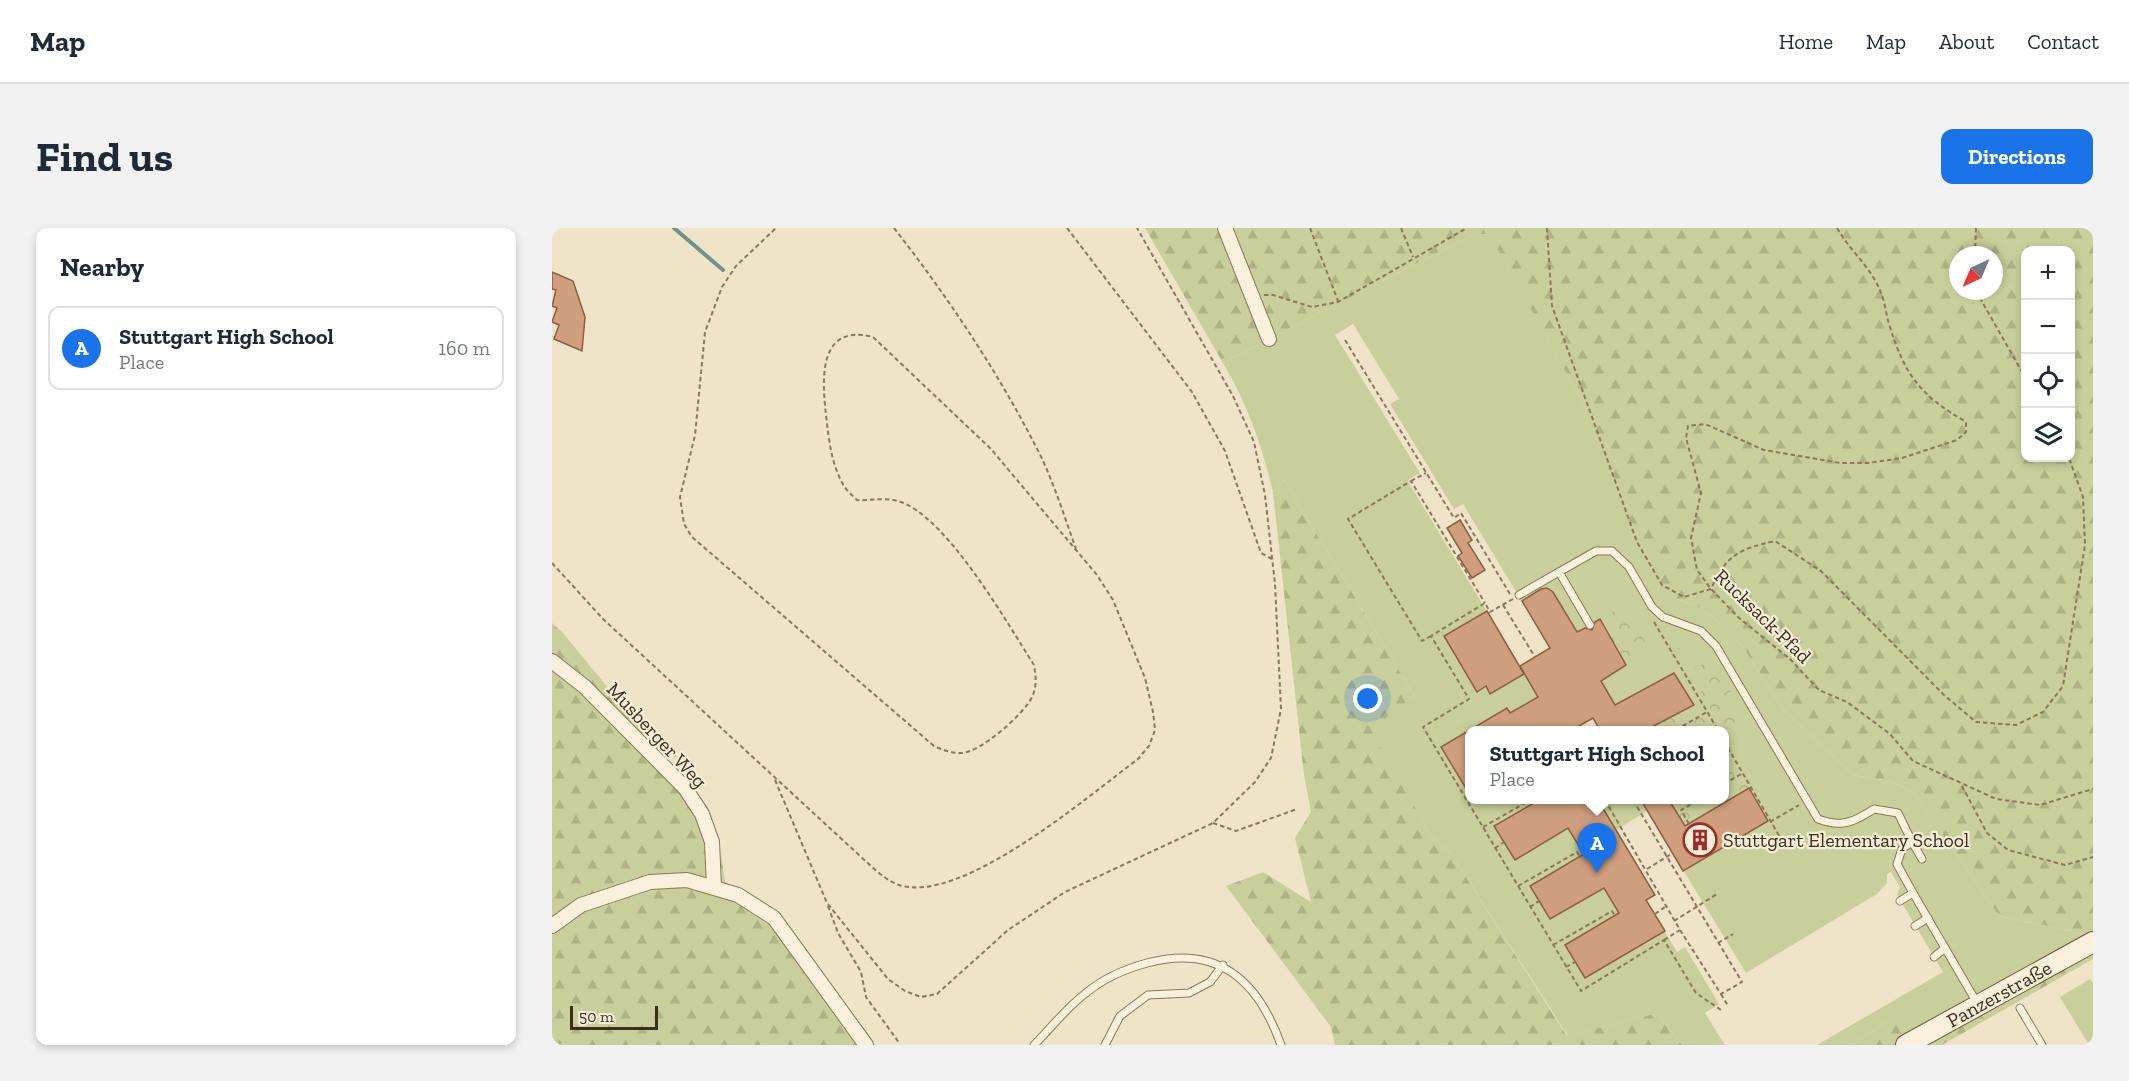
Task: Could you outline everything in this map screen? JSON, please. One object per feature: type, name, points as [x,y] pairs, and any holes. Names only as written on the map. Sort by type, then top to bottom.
[{"type":"main road","name":"Panzerstraße","points":[[1906,1045],[2093,942]]},
{"type":"street","points":[[1225,228],[1269,339]]},
{"type":"street","name":"Musberger Weg","points":[[552,661],[585,687],[685,788],[702,814],[712,842],[714,887]]},
{"type":"street","points":[[552,926],[581,905],[650,882],[687,880],[738,895],[774,918],[866,1045]]},
{"type":"lane","points":[[1516,597],[1596,551],[1612,551],[1629,567],[1652,607],[1664,617],[1701,631],[1716,646],[1818,819],[1833,825],[1850,824],[1874,809],[1898,813],[1922,859]]},
{"type":"lane","points":[[1558,572],[1590,625]]},
{"type":"lane","points":[[1912,842],[1902,849],[1897,864],[1978,1005]]},
{"type":"lane","points":[[1900,901],[1913,893]]},
{"type":"lane","points":[[1915,926],[1928,918]]},
{"type":"lane","points":[[1934,957],[1945,948]]},
{"type":"lane","points":[[1034,1045],[1085,993],[1122,970],[1167,958],[1192,957],[1223,965],[1244,980],[1271,1016],[1281,1045]]},
{"type":"lane","points":[[1105,1045],[1120,1016],[1148,995],[1189,993],[1210,982],[1223,965]]},
{"type":"lane","points":[[2020,1008],[2042,1045]]},
{"type":"path","points":[[552,563],[568,584],[603,619],[774,778],[888,880],[900,885],[931,885],[999,859],[1138,759],[1149,746],[1155,730],[1145,678],[1113,600],[1077,552],[991,449],[884,345],[863,335],[852,336],[830,349],[824,363],[822,381],[827,428],[830,452],[837,471],[845,489],[857,500],[900,501],[916,512],[940,531],[965,562],[1034,665],[1037,682],[1032,698],[1024,709],[978,748],[963,754],[945,751],[934,746],[692,537],[684,524],[680,497],[695,435],[705,332],[722,287],[736,266],[776,228]]},
{"type":"path","points":[[894,228],[976,346],[1034,442],[1049,474],[1077,552]]},
{"type":"path","points":[[1067,228],[1192,392],[1225,451],[1261,553],[1272,559]]},
{"type":"path","points":[[826,903],[888,979],[905,991],[921,997],[937,994],[1031,912],[1101,873],[1175,842],[1213,823],[1255,783],[1271,758],[1281,709],[1272,559],[1265,495],[1254,442],[1233,396],[1137,228]]},
{"type":"path","points":[[1310,228],[1338,302]]},
{"type":"path","points":[[1401,228],[1413,258]]},
{"type":"path","points":[[1252,296],[1273,295],[1312,307],[1338,302],[1467,228]]},
{"type":"path","points":[[1547,228],[1552,306],[1637,542],[1662,585],[1684,597],[1711,589],[1721,566],[1743,548],[1775,541],[1821,571],[1944,695],[1976,722],[2016,725],[2043,712],[2063,686],[2085,545],[2083,497],[2070,462]]},
{"type":"path","name":"Rucksack-Pfad","points":[[1838,228],[1856,258],[1871,273],[1881,294],[1888,323],[1907,372],[1931,400],[1966,422],[1966,432],[1957,440],[1902,459],[1868,463],[1840,463],[1764,450],[1705,424],[1688,426],[1686,438],[1701,493],[1691,538],[1697,570],[1711,589],[1739,618],[1790,659],[1819,690],[1847,702],[1890,734],[1913,761],[1961,785],[1996,799],[2040,805],[2093,789]]},
{"type":"path","points":[[1975,246],[1976,228]]},
{"type":"path","points":[[1981,300],[2021,373]]},
{"type":"path","points":[[1346,340],[1454,518],[1461,513],[1516,597],[1490,612],[1412,481]]},
{"type":"path","points":[[1426,472],[1348,519],[1422,641],[1485,603]]},
{"type":"path","points":[[1503,605],[1535,657]]},
{"type":"path","points":[[1653,621],[1716,726]]},
{"type":"path","points":[[1431,636],[1469,699],[1422,727],[1465,797]]},
{"type":"path","points":[[1683,726],[1707,712]]},
{"type":"path","points":[[1729,748],[1788,851]]},
{"type":"path","points":[[1729,782],[1743,773]]},
{"type":"path","points":[[774,778],[838,933],[861,972],[866,997],[900,1044]]},
{"type":"path","points":[[1961,785],[1987,833],[2008,850],[2065,865],[2093,858]]},
{"type":"path","points":[[1770,822],[1802,803],[1806,809]]},
{"type":"path","points":[[1469,804],[1581,990],[1680,930]]},
{"type":"path","points":[[1483,827],[1523,804]]},
{"type":"path","points":[[1607,804],[1647,869],[1674,921],[1728,1006]]},
{"type":"path","points":[[1635,804],[1742,982],[1721,994]]},
{"type":"path","points":[[1689,824],[1681,810],[1692,804]]},
{"type":"path","points":[[1213,823],[1236,831],[1298,809]]},
{"type":"path","points":[[1495,848],[1504,842]]},
{"type":"path","points":[[1518,886],[1577,852],[1580,857]]},
{"type":"path","points":[[1647,869],[1672,854]]},
{"type":"path","points":[[1674,921],[1717,894]]},
{"type":"path","points":[[1530,907],[1539,901]]},
{"type":"path","points":[[1655,914],[1666,906]]},
{"type":"path","points":[[1553,945],[1612,911],[1615,916]]},
{"type":"path","points":[[1718,943],[1733,934]]},
{"type":"path","points":[[1664,940],[1696,993],[1721,1010]]},
{"type":"path","points":[[1566,966],[1575,962]]},
{"type":"green space","points":[[1145,228],[2093,228],[2093,959],[1942,1045],[1851,1045],[1892,1019],[1934,1019],[2084,937],[2082,933],[1999,916],[1913,792],[1890,781],[1853,775],[1781,707],[1743,647],[1720,623],[1696,605],[1676,599],[1664,587],[1625,512],[1605,453],[1585,407],[1489,234],[1474,234],[1223,363]]},
{"type":"green space","points":[[1489,233],[1585,407],[1676,599],[1696,605],[1720,623],[1743,647],[1781,707],[1853,775],[1890,781],[1913,792],[1999,916],[2082,933],[2085,938],[1934,1019],[1892,1019],[1851,1045],[1817,1045],[1943,972],[1897,895],[1900,887],[1891,872],[1887,874],[1887,883],[1877,894],[1746,973],[1647,811],[1616,830],[1655,895],[1646,900],[1677,952],[1685,947],[1719,1004],[1705,1013],[1725,1045],[1682,1045],[1657,1013],[1568,1036],[1452,855],[1430,834],[1370,730],[1414,695],[1284,480],[1273,492],[1253,426],[1240,394],[1223,363],[1474,234]],"holes":[[[1353,324],[1399,399],[1390,404],[1454,509],[1463,504],[1550,648],[1520,666],[1409,483],[1408,480],[1420,473],[1335,335]]]},
{"type":"green space","points":[[1284,480],[1414,695],[1371,730],[1430,834],[1452,855],[1567,1036],[1657,1013],[1682,1045],[1335,1045],[1331,1027],[1226,886],[1263,872],[1311,902],[1295,838],[1311,812],[1304,775],[1273,492]]},
{"type":"green space","points":[[1624,604],[1650,652],[1626,665],[1600,619]]},
{"type":"green space","points":[[552,623],[563,633],[688,785],[719,842],[725,882],[778,914],[874,1045],[552,1045]]},
{"type":"green space","points":[[1711,659],[1731,692],[1724,696],[1744,729],[1729,738],[1729,726],[1720,726],[1689,672]]},
{"type":"green space","points":[[1698,702],[1712,726],[1653,726]]},
{"type":"green space","points":[[1733,761],[1749,788],[1729,800],[1729,764]]},
{"type":"green space","points":[[1671,804],[1722,804],[1685,826]]},
{"type":"green space","points":[[2090,979],[2093,983],[2093,1045],[2089,1045],[2060,997]]},
{"type":"building","points":[[552,272],[573,281],[585,317],[582,351],[554,339],[559,325],[552,322],[557,308],[552,306],[556,290],[552,289]]},
{"type":"building","points":[[1460,520],[1472,540],[1468,543],[1485,570],[1472,578],[1458,556],[1462,553],[1447,528]]},
{"type":"building","points":[[1547,588],[1553,592],[1577,632],[1585,628],[1592,630],[1595,622],[1600,619],[1626,665],[1601,681],[1615,705],[1674,673],[1694,705],[1654,726],[1598,726],[1593,718],[1579,726],[1477,726],[1507,708],[1510,713],[1538,697],[1520,666],[1550,648],[1522,601],[1541,589]]},
{"type":"building","points":[[1487,611],[1524,674],[1490,694],[1486,686],[1477,692],[1444,636]]},
{"type":"building","points":[[1465,733],[1465,787],[1441,747]]},
{"type":"building","name":"Stuttgart Elementary School","points":[[1749,788],[1768,821],[1683,871],[1643,804],[1671,804],[1685,826],[1722,804],[1729,804],[1729,800]]},
{"type":"building","points":[[1532,804],[1600,804],[1655,895],[1646,900],[1665,931],[1585,978],[1565,945],[1619,913],[1604,888],[1550,919],[1530,886],[1584,854],[1568,828],[1515,860],[1494,826]]},
{"type":"waterway","points":[[674,228],[723,270]]},
{"type":"place","name":"Stuttgart Elementary School","points":[[1700,840]]},
{"type":"place","name":"Stuttgart High School","points":[[1597,873]]}]
